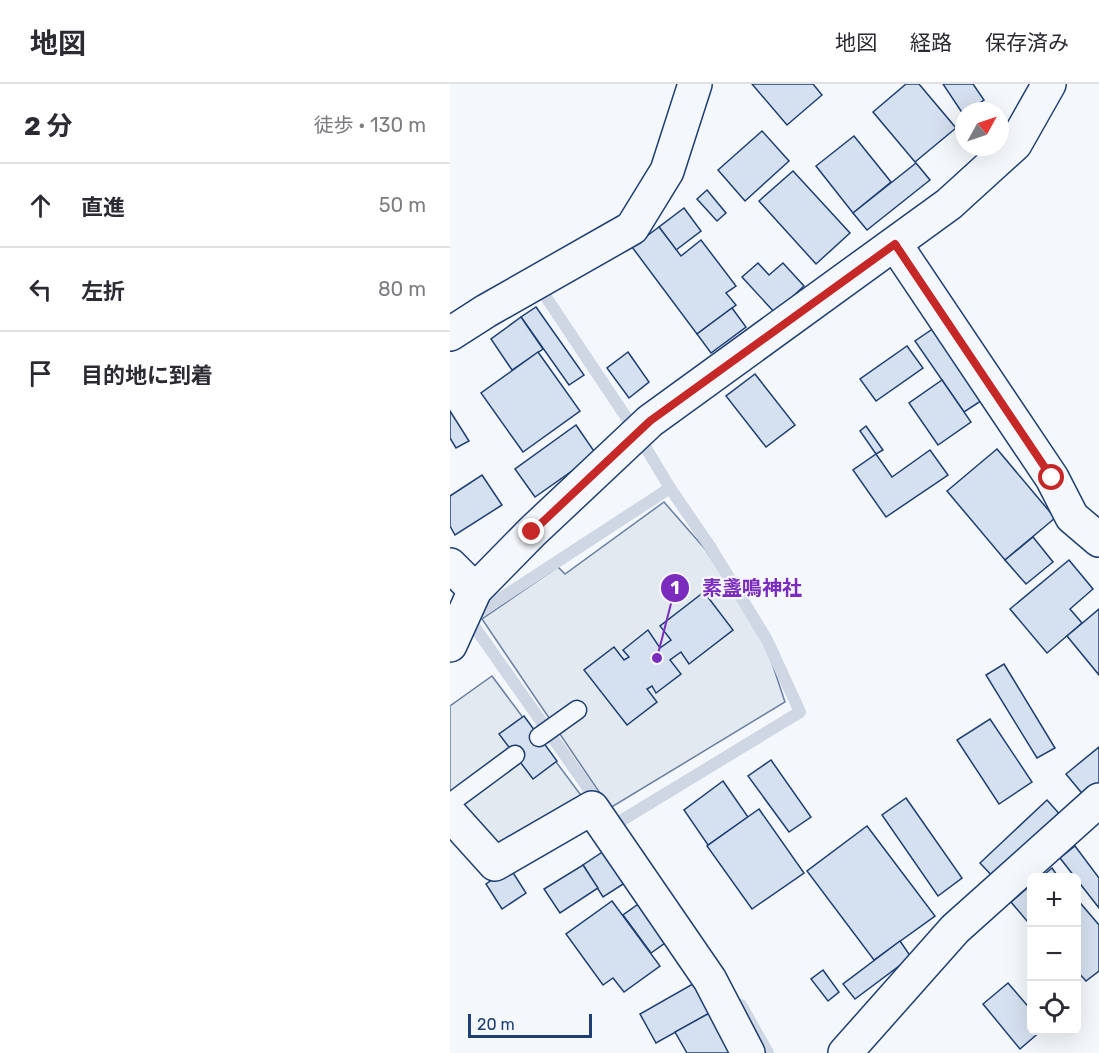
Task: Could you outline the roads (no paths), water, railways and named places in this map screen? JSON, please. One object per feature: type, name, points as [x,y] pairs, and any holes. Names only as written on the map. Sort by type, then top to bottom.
[{"type":"street","points":[[450,334],[632,228],[668,171],[695,84]]},
{"type":"street","points":[[450,645],[475,590],[532,532],[650,421],[950,204],[1015,144],[1049,84]]},
{"type":"street","points":[[895,244],[1052,478],[1072,517],[1099,540]]},
{"type":"street","points":[[450,565],[475,590]]},
{"type":"street","points":[[845,1053],[955,929],[1099,800]]},
{"type":"street","points":[[450,814],[495,864],[592,808],[710,980],[748,1053]]},
{"type":"lane","points":[[545,734],[577,710]]},
{"type":"lane","points":[[450,803],[515,755]]},
{"type":"waterway","points":[[542,291],[628,420]]},
{"type":"waterway","points":[[610,819],[614,825],[800,712],[767,640],[643,443]]},
{"type":"waterway","points":[[600,805],[469,619],[670,488]]},
{"type":"waterway","points":[[741,1005],[768,1053]]},
{"type":"place","name":"素盞鳴神社","points":[[657,658]]}]
